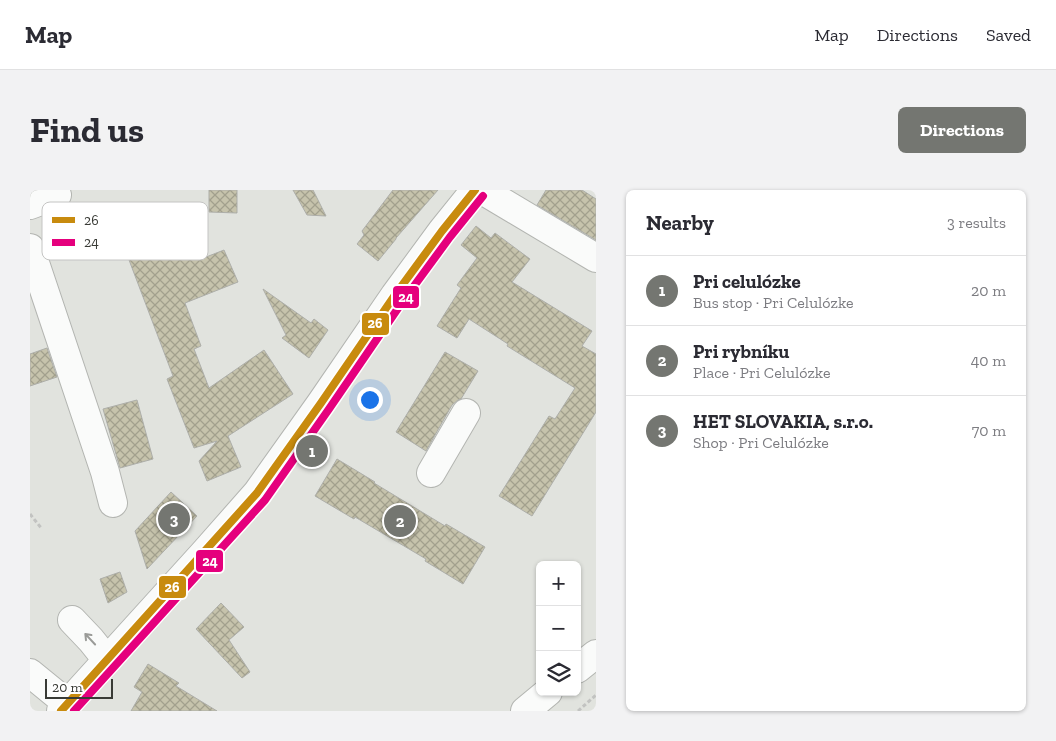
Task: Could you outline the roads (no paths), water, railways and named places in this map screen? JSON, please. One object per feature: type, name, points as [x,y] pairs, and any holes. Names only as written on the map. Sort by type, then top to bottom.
[{"type":"street","points":[[30,673],[64,707],[257,493],[394,295],[475,190]]},
{"type":"street","points":[[482,190],[596,258]]},
{"type":"street","points":[[30,205],[57,195]]},
{"type":"street","points":[[30,248],[105,472],[113,503]]},
{"type":"street","points":[[431,473],[466,413]]},
{"type":"street","points":[[72,620],[107,660]]},
{"type":"street","points":[[581,666],[596,654]]},
{"type":"street","points":[[526,711],[543,696]]},
{"type":"place","name":"Pri celulózke","points":[[312,451]]},
{"type":"place","name":"HET SLOVAKIA, s.r.o.","points":[[174,519]]},
{"type":"place","name":"Pri rybníku","points":[[400,521]]}]
